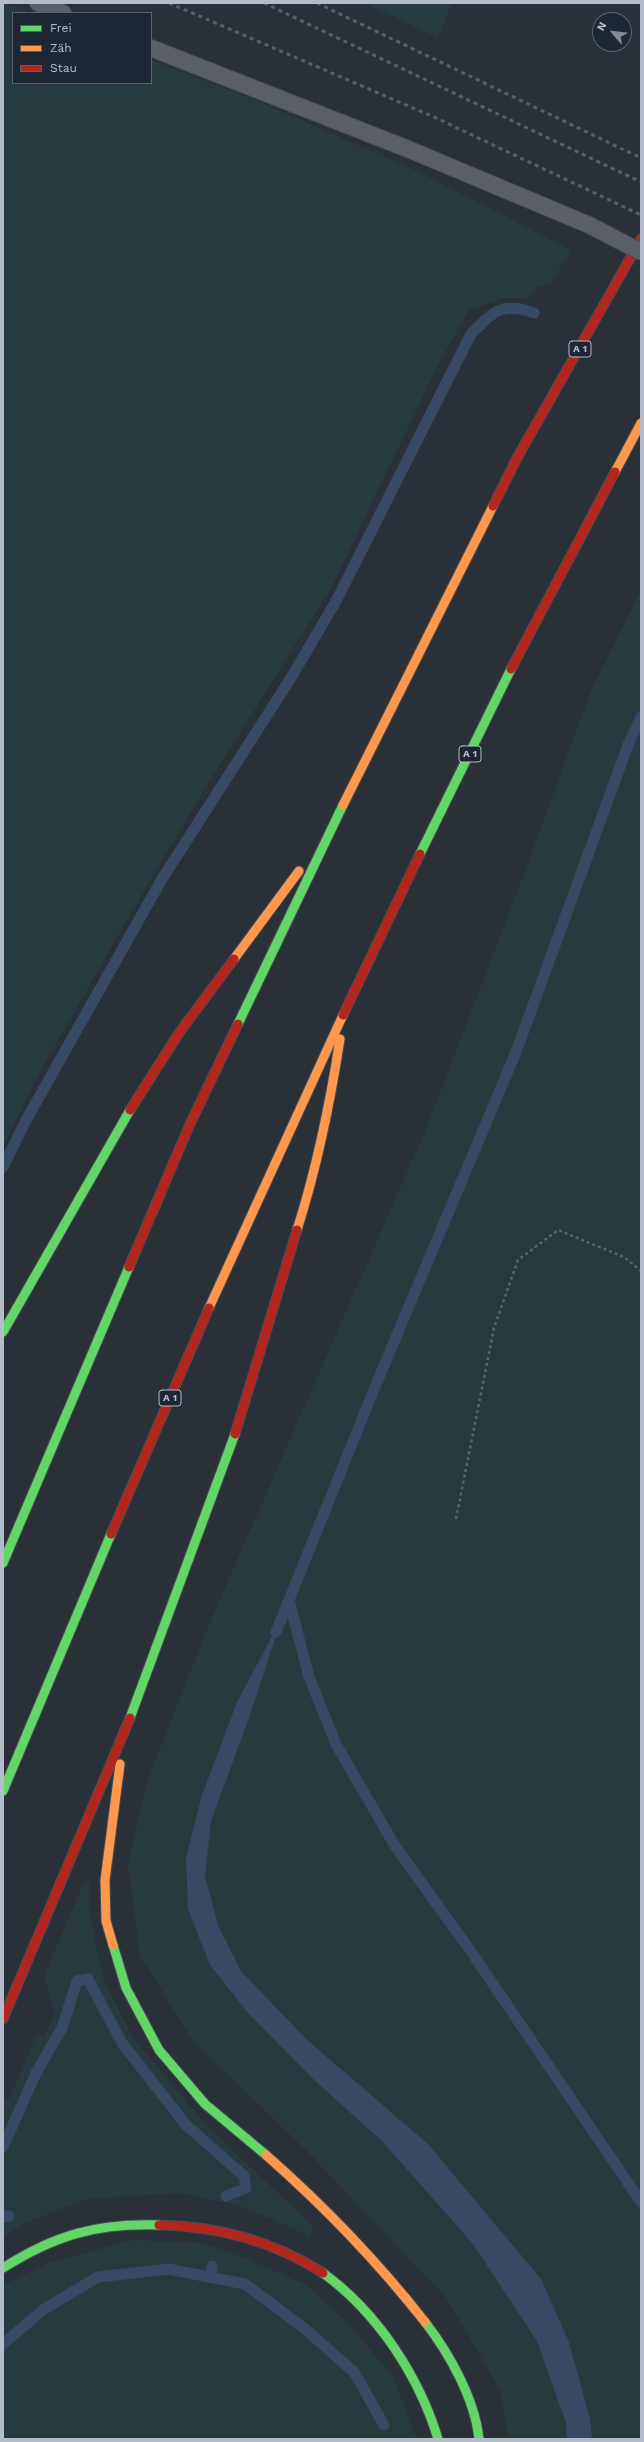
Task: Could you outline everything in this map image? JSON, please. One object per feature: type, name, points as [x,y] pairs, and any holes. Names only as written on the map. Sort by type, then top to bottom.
[{"type":"highway","name":"A 1","points":[[3,1563],[190,1124],[330,830],[517,458],[641,239]]},
{"type":"highway","name":"A 1","points":[[3,1791],[124,1501],[345,1009],[420,852],[641,423]]},
{"type":"highway","points":[[3,1332],[111,1141],[179,1033],[330,830]]},
{"type":"highway","points":[[3,2020],[125,1730],[238,1424],[311,1186],[329,1107],[345,1009]]},
{"type":"highway","points":[[125,1730],[105,1880],[106,1921],[126,1988],[159,2050],[205,2104],[267,2156],[340,2224],[404,2295],[445,2348],[476,2422],[479,2439]]},
{"type":"highway","points":[[3,2268],[33,2249],[71,2234],[118,2223],[197,2226],[242,2235],[312,2266],[344,2290],[384,2336],[410,2372],[431,2412],[438,2439]]},
{"type":"lane","points":[[38,3],[60,12]]},
{"type":"lane","points":[[152,48],[408,149],[589,225],[641,252]]},
{"type":"path","points":[[456,1519],[494,1328],[518,1260],[558,1230],[624,1257],[641,1271]]},
{"type":"green space","points":[[4,3],[27,12],[12,12],[12,84],[152,84],[152,60],[253,99],[421,173],[571,250],[551,283],[537,286],[529,298],[503,298],[469,310],[438,365],[331,588],[204,790],[132,911],[37,1077],[3,1147]]},
{"type":"green space","points":[[365,3],[452,3],[438,38]]},
{"type":"green space","points":[[641,590],[641,2439],[509,2439],[500,2390],[447,2299],[307,2151],[192,2040],[140,1955],[128,1866],[147,1781],[213,1615],[426,1129],[524,874],[590,693]]},
{"type":"green space","points":[[85,1880],[90,1882],[89,1908],[103,1979],[134,2039],[208,2127],[313,2226],[309,2237],[293,2228],[237,2205],[180,2193],[86,2199],[25,2223],[3,2237],[3,2100],[10,2098],[37,2033],[44,2037],[55,2014],[44,1976]]},
{"type":"green space","points":[[133,2240],[203,2243],[245,2258],[305,2284],[349,2324],[393,2377],[417,2439],[3,2439],[3,2285],[51,2262]]},
{"type":"water","points":[[282,1618],[250,1715],[211,1821],[205,1876],[218,1925],[241,1971],[307,2040],[428,2144],[541,2279],[569,2342],[590,2419],[592,2439],[567,2439],[566,2423],[537,2341],[473,2244],[383,2142],[312,2078],[249,2014],[210,1965],[188,1909],[186,1858],[202,1795],[237,1702]]},
{"type":"waterway","points":[[3,1167],[25,1122],[162,879],[289,681],[335,603],[471,334],[492,315],[499,311],[514,308],[534,313]]},
{"type":"waterway","points":[[276,1632],[375,1387],[516,1052],[628,745],[641,717]]},
{"type":"waterway","points":[[289,1600],[309,1677],[336,1744],[395,1846],[470,1950],[641,2202]]},
{"type":"waterway","points":[[3,2147],[36,2073],[62,2028],[77,1981],[88,1979],[122,2043],[186,2125],[244,2176],[246,2188],[226,2196]]},
{"type":"waterway","points":[[3,2217],[9,2216]]},
{"type":"waterway","points":[[210,2277],[212,2266]]},
{"type":"waterway","points":[[3,2344],[44,2309],[98,2277],[168,2269],[245,2284],[305,2329],[354,2372],[384,2425]]},
{"type":"railway","points":[[169,3],[434,117],[641,215]]},
{"type":"railway","points":[[264,3],[641,182]]},
{"type":"railway","points":[[317,3],[641,158]]},
{"type":"traffic: fast","points":[[420,854],[511,669]]},
{"type":"traffic: fast","points":[[238,1024],[343,805]]},
{"type":"traffic: fast","points":[[3,1332],[130,1110]]},
{"type":"traffic: fast","points":[[3,1563],[129,1267]]},
{"type":"traffic: fast","points":[[130,1718],[235,1434]]},
{"type":"traffic: fast","points":[[3,1791],[111,1534]]},
{"type":"traffic: fast","points":[[113,1945],[126,1988],[159,2050],[205,2104],[266,2155]]},
{"type":"traffic: fast","points":[[3,2268],[41,2247],[77,2233],[116,2226],[159,2225]]},
{"type":"traffic: fast","points":[[323,2273],[343,2289],[361,2307],[394,2347],[420,2392],[438,2439]]},
{"type":"traffic: fast","points":[[425,2322],[452,2362],[460,2377],[477,2424],[479,2439]]},
{"type":"traffic: slow","points":[[615,472],[641,423]]},
{"type":"traffic: slow","points":[[343,805],[493,506]]},
{"type":"traffic: slow","points":[[234,959],[299,871]]},
{"type":"traffic: slow","points":[[209,1308],[343,1015]]},
{"type":"traffic: slow","points":[[297,1230],[311,1183],[322,1135],[340,1039]]},
{"type":"traffic: slow","points":[[113,1945],[106,1921],[105,1880],[120,1764]]},
{"type":"traffic: slow","points":[[266,2155],[309,2194],[369,2256],[425,2322]]},
{"type":"traffic: jam","points":[[493,506],[517,458],[641,239]]},
{"type":"traffic: jam","points":[[511,669],[615,472]]},
{"type":"traffic: jam","points":[[343,1015],[420,854]]},
{"type":"traffic: jam","points":[[130,1110],[179,1033],[234,959]]},
{"type":"traffic: jam","points":[[129,1267],[190,1124],[238,1024]]},
{"type":"traffic: jam","points":[[235,1434],[297,1230]]},
{"type":"traffic: jam","points":[[111,1534],[209,1308]]},
{"type":"traffic: jam","points":[[3,2019],[130,1718]]},
{"type":"traffic: jam","points":[[159,2225],[202,2228],[244,2237],[285,2252],[323,2273]]}]
